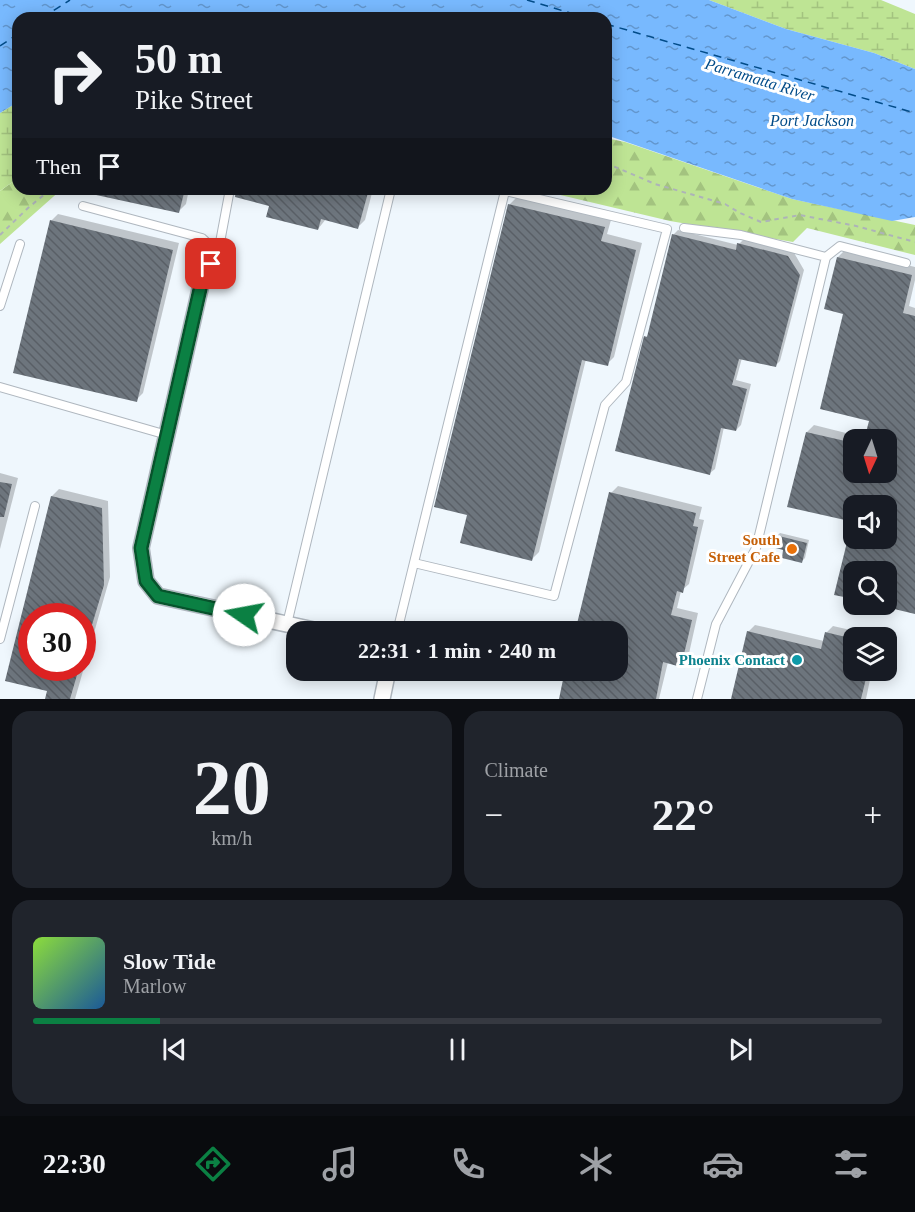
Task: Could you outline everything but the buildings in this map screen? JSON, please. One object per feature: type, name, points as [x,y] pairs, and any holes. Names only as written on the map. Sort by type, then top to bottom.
[{"type":"street","points":[[218,253],[203,276],[141,548],[146,581],[158,596],[286,624]]},
{"type":"street","points":[[382,699],[386,681]]},
{"type":"lane","points":[[218,253],[229,195]]},
{"type":"lane","points":[[288,621],[390,195]]},
{"type":"lane","points":[[400,621],[504,195]]},
{"type":"lane","points":[[414,563],[555,596],[605,405],[626,382],[667,229],[522,195]]},
{"type":"lane","points":[[83,206],[202,238],[218,253]]},
{"type":"lane","points":[[684,228],[741,235],[826,257]]},
{"type":"lane","points":[[0,306],[20,244]]},
{"type":"lane","points":[[697,699],[716,624],[756,548],[826,257],[840,246],[906,263]]},
{"type":"lane","points":[[0,387],[167,435]]},
{"type":"lane","points":[[0,639],[35,506]]},
{"type":"path","points":[[612,166],[655,184],[725,204],[761,222],[800,214],[915,242]]},
{"type":"path","points":[[0,235],[44,195]]},
{"type":"green space","points":[[709,0],[881,0],[915,14],[915,69],[874,53],[786,29]]},
{"type":"green space","points":[[12,106],[12,182],[0,191],[0,113]]},
{"type":"green space","points":[[612,139],[792,199],[915,225],[915,255],[807,228],[793,242],[670,221],[560,195],[612,195]]},
{"type":"green space","points":[[12,182],[12,195],[55,195],[0,244],[0,191]]},
{"type":"water","name":"Port Jackson","points":[[0,0],[709,0],[786,29],[874,53],[915,69],[915,217],[892,221],[792,199],[612,137],[612,12],[12,12],[12,106],[0,113]]},
{"type":"ferry route","points":[[51,12],[70,0]]},
{"type":"ferry route","points":[[527,0],[567,12]]},
{"type":"ferry route","points":[[612,26],[915,113]]},
{"type":"ferry route","points":[[0,46],[12,38]]},
{"type":"place","name":"South Street Cafe","points":[[792,549]]},
{"type":"place","name":"Phoenix Contact","points":[[797,660]]},
{"type":"route","points":[[211,264],[203,276],[141,548],[146,581],[158,596],[244,615]]},
{"type":"water label","name":"Parramatta River","points":[[760,79]]}]
